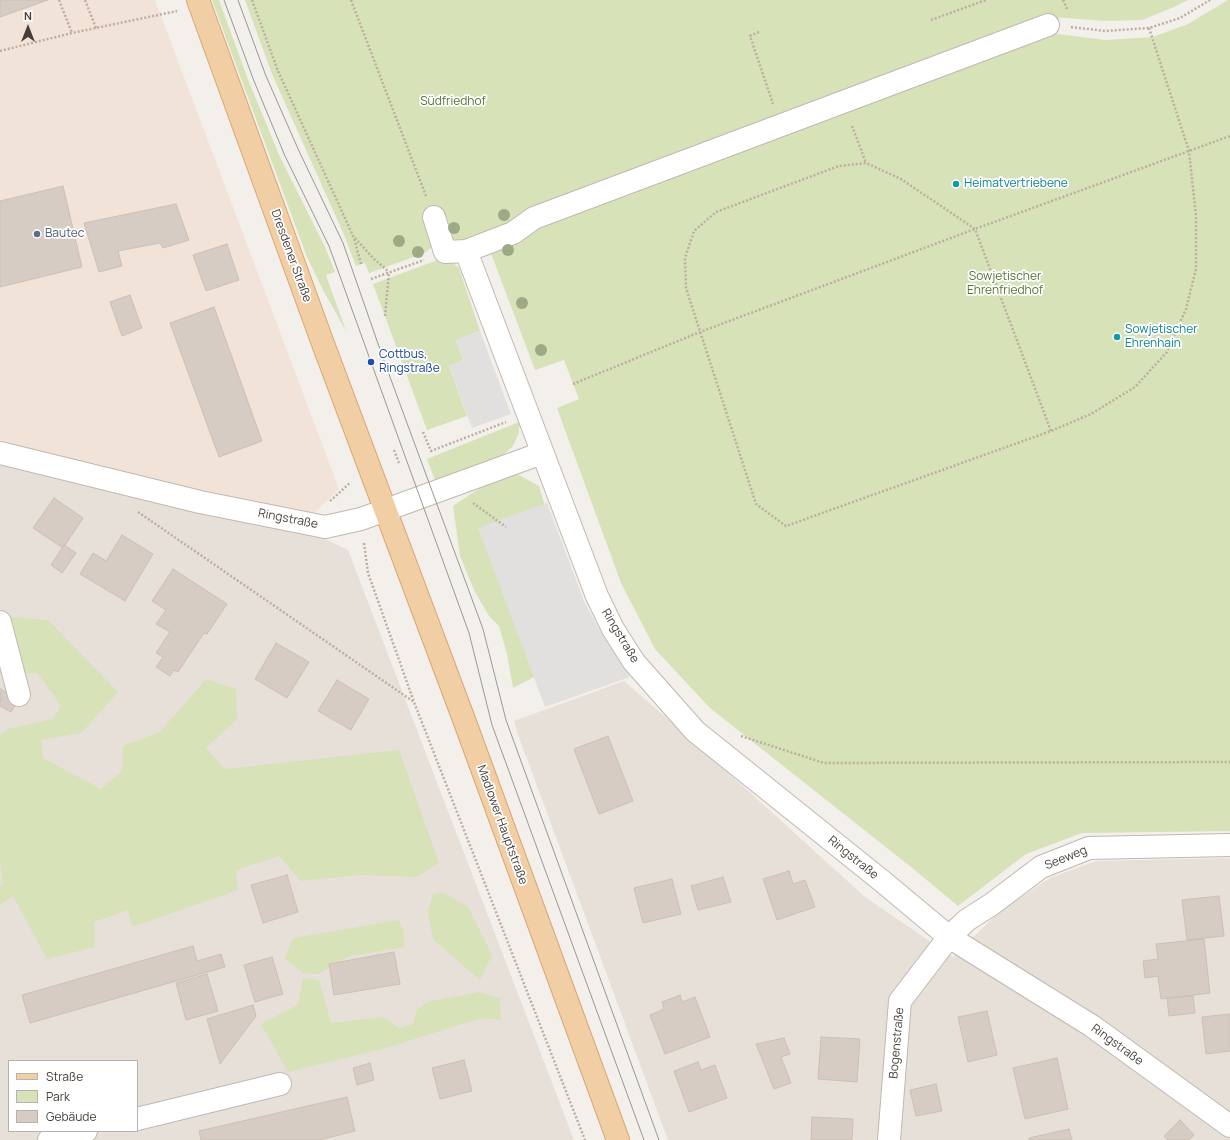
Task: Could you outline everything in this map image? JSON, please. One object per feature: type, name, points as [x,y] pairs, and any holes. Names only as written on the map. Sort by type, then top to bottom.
[{"type":"main road","name":"Dresdener Straße","points":[[198,0],[241,121],[385,511]]},
{"type":"main road","name":"Madlower Hauptstraße","points":[[385,511],[618,1140]]},
{"type":"street","points":[[455,252],[513,233],[534,218],[1048,25]]},
{"type":"street","points":[[434,217],[455,252],[525,405],[542,452]]},
{"type":"street","name":"Ringstraße","points":[[0,453],[200,502],[325,527],[361,519],[385,511],[542,452],[597,596],[613,629],[634,662],[696,731],[949,937],[1092,1026],[1230,1126]]},
{"type":"street","points":[[0,622],[19,695]]},
{"type":"street","name":"Seeweg","points":[[949,937],[967,920],[992,904],[1042,867],[1089,848],[1230,845]]},
{"type":"street","name":"Bogenstraße","points":[[889,1140],[900,1001],[949,937]]},
{"type":"street","points":[[138,1118],[280,1084]]},
{"type":"street","points":[[49,1140],[82,1132]]},
{"type":"path","points":[[59,0],[72,33]]},
{"type":"path","points":[[85,0],[96,28]]},
{"type":"path","points":[[252,0],[278,71],[354,238],[362,264]]},
{"type":"path","points":[[351,0],[434,217]]},
{"type":"path","points":[[931,20],[986,0]]},
{"type":"path","points":[[1063,0],[1065,5]]},
{"type":"path","points":[[1048,25],[1105,31],[1149,28],[1180,18],[1210,0]]},
{"type":"path","points":[[0,50],[177,11]]},
{"type":"path","points":[[1052,431],[975,229],[901,179],[866,163],[838,166],[716,212],[694,231],[684,258],[686,288],[756,504],[786,526],[1052,431],[1091,414],[1135,387],[1167,352],[1186,309],[1196,269],[1196,216],[1188,151],[1149,28]]},
{"type":"path","points":[[759,32],[750,36],[774,106]]},
{"type":"path","points":[[852,126],[866,163]]},
{"type":"path","points":[[573,384],[700,332],[975,229],[1230,136]]},
{"type":"path","points":[[354,238],[389,272]]},
{"type":"path","points":[[372,279],[389,272],[455,252]]},
{"type":"path","points":[[385,316],[389,272]]},
{"type":"path","points":[[423,432],[431,451],[514,419],[525,405]]},
{"type":"path","points":[[394,450],[399,463]]},
{"type":"path","points":[[449,487],[506,527]]},
{"type":"path","points":[[132,508],[414,702]]},
{"type":"path","points":[[361,519],[368,573],[414,702],[585,1140]]},
{"type":"path","points":[[741,736],[824,763],[1230,762]]},
{"type":"shaded area","points":[[0,0],[155,0],[339,489],[314,513],[205,494],[99,469],[0,440]]},
{"type":"shaded area","points":[[480,331],[511,414],[472,428],[449,366],[463,360],[456,340]]},
{"type":"shaded area","points":[[0,464],[198,511],[325,539],[348,550],[574,1140],[0,1140]]},
{"type":"shaded area","points":[[547,503],[584,601],[600,631],[630,677],[545,707],[478,528]]},
{"type":"shaded area","points":[[624,681],[692,740],[865,897],[953,957],[999,912],[1050,878],[1096,861],[1230,858],[1230,1140],[668,1140],[514,721]]},
{"type":"green space","points":[[212,0],[219,0],[249,82],[280,157],[325,247],[335,272],[326,275],[346,331],[323,290],[307,257]]},
{"type":"green space","name":"Südfriedhof","points":[[245,0],[1188,0],[1142,20],[1105,21],[1052,17],[511,227],[457,242],[450,238],[432,241],[432,247],[425,253],[369,273],[365,263],[356,266],[345,237],[272,74]]},
{"type":"green space","name":"Sowjetischer Ehrenfriedhof","points":[[1230,0],[1230,831],[1082,833],[1026,854],[958,906],[710,708],[655,649],[621,583],[557,408],[579,399],[564,360],[535,370],[489,248],[541,223],[1050,33],[1105,40],[1153,37],[1188,24]]},
{"type":"green space","points":[[443,258],[452,262],[459,268],[480,331],[456,340],[463,360],[449,366],[467,416],[427,430],[373,284]]},
{"type":"green space","points":[[519,422],[519,433],[513,446],[502,456],[435,480],[427,459]]},
{"type":"green space","points":[[517,474],[539,486],[552,530],[538,675],[513,688],[507,654],[499,626],[489,616],[474,590],[460,556],[453,506],[480,488]]},
{"type":"green space","points":[[14,617],[48,620],[118,692],[81,733],[41,740],[43,758],[101,789],[122,771],[123,746],[160,732],[206,679],[236,689],[237,719],[206,748],[225,769],[399,750],[439,863],[416,877],[359,875],[301,881],[279,856],[236,870],[238,890],[132,927],[128,910],[94,922],[95,947],[47,959],[13,896],[0,905],[0,886],[3,884],[0,862],[0,735],[8,729],[53,719],[61,706],[38,673],[0,673],[0,619]]},
{"type":"green space","points":[[444,893],[468,907],[492,955],[480,980],[433,939],[428,912],[433,894]]},
{"type":"green space","points":[[399,920],[404,932],[404,947],[350,956],[318,974],[303,973],[285,959],[293,938]]},
{"type":"green space","points":[[303,978],[319,980],[331,1023],[383,1017],[399,1028],[413,1024],[417,1010],[427,1002],[479,992],[500,998],[501,1020],[481,1018],[389,1047],[288,1072],[261,1024],[298,1005]]},
{"type":"building","points":[[0,0],[48,0],[0,17]]},
{"type":"building","name":"Bautec","points":[[63,186],[82,267],[0,287],[0,201]]},
{"type":"building","points":[[176,204],[189,240],[163,248],[160,243],[118,251],[122,266],[99,272],[84,223]]},
{"type":"building","points":[[227,244],[239,280],[206,291],[193,255]]},
{"type":"building","points":[[130,295],[142,328],[122,336],[110,302]]},
{"type":"building","points":[[214,307],[262,441],[219,457],[170,323]]},
{"type":"building","points":[[54,498],[83,518],[63,548],[33,528]]},
{"type":"building","points":[[122,535],[153,554],[125,601],[80,574],[93,553],[106,561]]},
{"type":"building","points":[[64,545],[76,553],[62,573],[51,565]]},
{"type":"building","points":[[173,569],[227,604],[207,634],[204,633],[178,672],[174,670],[170,676],[156,667],[163,657],[156,653],[170,632],[156,624],[166,610],[152,601]]},
{"type":"building","points":[[276,643],[309,662],[287,698],[255,679]]},
{"type":"building","points":[[337,680],[369,699],[351,730],[318,711]]},
{"type":"building","points":[[1,689],[18,700],[11,712],[0,706]]},
{"type":"building","points":[[608,736],[633,801],[599,814],[574,749]]},
{"type":"building","points":[[789,871],[793,884],[805,880],[815,907],[777,920],[763,879]]},
{"type":"building","points":[[287,875],[298,912],[263,923],[251,885]]},
{"type":"building","points":[[723,877],[731,902],[698,910],[691,886]]},
{"type":"building","points":[[672,879],[681,914],[643,923],[634,888]]},
{"type":"building","points":[[1219,896],[1224,936],[1187,940],[1182,900]]},
{"type":"building","points":[[1204,939],[1210,993],[1161,999],[1158,976],[1145,978],[1143,961],[1158,959],[1156,944]]},
{"type":"building","points":[[193,946],[197,961],[221,954],[225,967],[30,1023],[22,995]]},
{"type":"building","points":[[394,952],[400,984],[334,995],[329,964]]},
{"type":"building","points":[[272,957],[283,994],[255,1002],[244,965]]},
{"type":"building","points":[[207,974],[218,1011],[186,1020],[176,983]]},
{"type":"building","points":[[680,995],[682,1002],[695,997],[710,1037],[665,1054],[650,1015],[664,1009],[662,1002]]},
{"type":"building","points":[[1193,996],[1195,1013],[1169,1016],[1167,998]]},
{"type":"building","points":[[253,1005],[256,1016],[220,1064],[207,1019]]},
{"type":"building","points":[[987,1011],[997,1055],[968,1062],[958,1017]]},
{"type":"building","points":[[1230,1014],[1230,1051],[1206,1054],[1202,1017]]},
{"type":"building","points":[[821,1037],[860,1039],[857,1082],[818,1079]]},
{"type":"building","points":[[784,1038],[790,1054],[781,1057],[791,1083],[774,1089],[756,1044]]},
{"type":"building","points":[[1057,1058],[1068,1109],[1025,1119],[1013,1068]]},
{"type":"building","points":[[464,1060],[472,1091],[440,1099],[432,1068]]},
{"type":"building","points":[[698,1062],[701,1070],[715,1065],[727,1098],[689,1112],[674,1071]]},
{"type":"building","points":[[370,1063],[374,1080],[357,1085],[353,1068]]},
{"type":"building","points":[[936,1084],[942,1111],[916,1116],[910,1090]]},
{"type":"building","points":[[347,1097],[355,1131],[319,1140],[201,1140],[199,1131]]},
{"type":"building","points":[[812,1117],[853,1119],[852,1140],[811,1140]]},
{"type":"building","points":[[1180,1120],[1194,1135],[1189,1140],[1168,1140],[1164,1136]]},
{"type":"building","points":[[1069,1129],[1072,1140],[1029,1140],[1029,1138]]},
{"type":"tram line","points":[[224,0],[254,81],[285,156],[329,246],[469,633],[492,725],[644,1140]]},
{"type":"tram line","points":[[238,0],[266,76],[299,151],[343,243],[383,358],[483,629],[506,720],[659,1140]]},
{"type":"place","name":"Heimatvertriebene","points":[[956,184]]},
{"type":"place","name":"Bautec","points":[[37,234]]},
{"type":"place","name":"Sowjetischer Ehrenhain","points":[[1117,337]]},
{"type":"place","name":"Cottbus, Ringstraße","points":[[371,362]]}]
